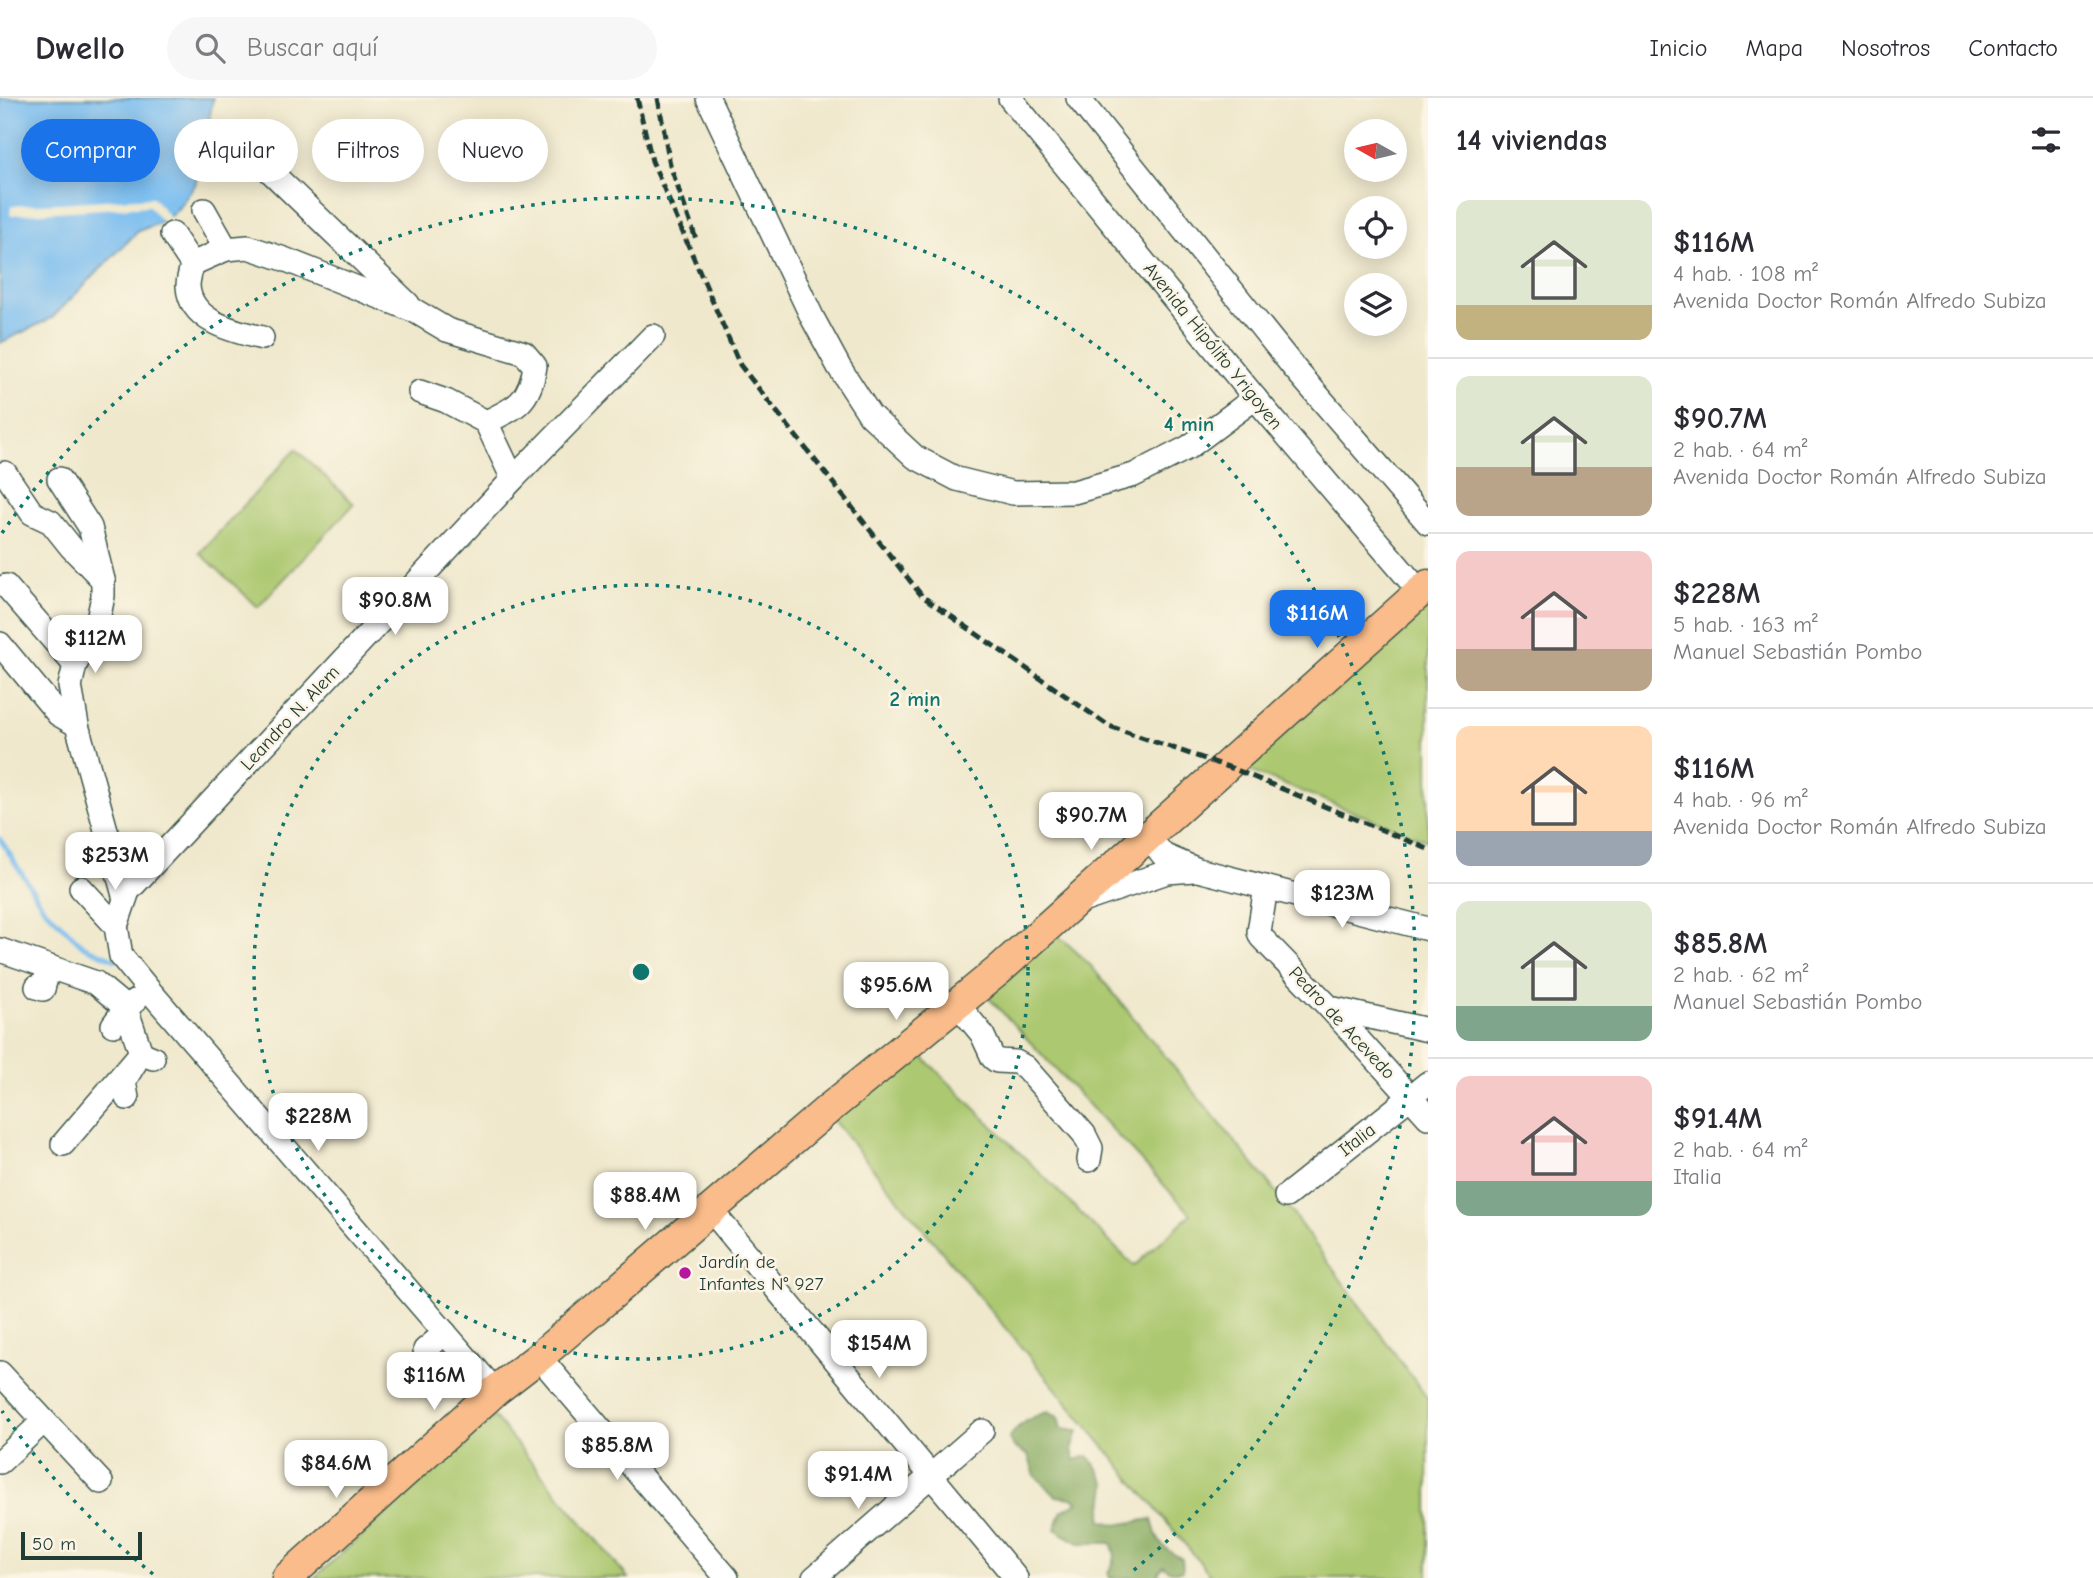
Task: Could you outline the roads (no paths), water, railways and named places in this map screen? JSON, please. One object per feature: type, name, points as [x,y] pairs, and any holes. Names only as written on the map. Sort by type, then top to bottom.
[{"type":"main road","points":[[287,1578],[495,1391],[539,1357],[826,1111],[1003,966],[1424,589]]},
{"type":"street","points":[[708,98],[839,368],[870,415],[915,457],[957,479],[1013,493],[1074,492],[1134,475],[1189,447],[1255,398]]},
{"type":"street","name":"Avenida Hipólito Yrigoyen","points":[[1010,98],[1255,398],[1424,589]]},
{"type":"street","points":[[1078,98],[1295,369],[1428,523]]},
{"type":"street","points":[[281,182],[415,311]]},
{"type":"street","points":[[204,210],[226,249]]},
{"type":"street","points":[[172,234],[192,264],[188,286],[200,313],[235,331],[262,338]]},
{"type":"street","points":[[192,264],[226,249],[248,247],[415,311],[447,330],[524,353],[535,366],[533,384],[516,408],[486,422]]},
{"type":"street","name":"Leandro N. Alem","points":[[116,926],[128,891],[513,479],[653,336]]},
{"type":"street","points":[[420,392],[446,401],[486,422],[513,479]]},
{"type":"street","points":[[5,473],[32,513],[51,522],[103,580]]},
{"type":"street","points":[[59,479],[90,527],[103,580],[103,596],[97,625],[75,665],[70,686],[77,725],[125,900]]},
{"type":"street","points":[[6,586],[75,665]]},
{"type":"street","points":[[0,644],[58,714],[77,725]]},
{"type":"street","points":[[1148,836],[1163,855],[1198,870],[1428,929]]},
{"type":"street","points":[[1069,906],[1167,872],[1198,870]]},
{"type":"street","name":"Pedro de Acevedo","points":[[1266,887],[1259,932],[1261,937],[1330,1008],[1420,1091],[1428,1117]]},
{"type":"street","points":[[81,888],[116,926],[121,956],[495,1391]]},
{"type":"street","points":[[0,950],[96,983],[147,1055]]},
{"type":"street","points":[[37,988],[43,989],[49,967]]},
{"type":"street","points":[[120,1016],[149,990]]},
{"type":"street","points":[[958,1005],[982,1034],[993,1058],[997,1061],[1016,1062],[1026,1067],[1084,1134],[1091,1148],[1089,1160]]},
{"type":"street","points":[[1330,1008],[1428,1030]]},
{"type":"street","points":[[127,1098],[124,1081],[147,1055]]},
{"type":"street","points":[[63,1144],[147,1055]]},
{"type":"street","name":"Italia","points":[[1286,1196],[1420,1091]]},
{"type":"street","points":[[710,1209],[1016,1578]]},
{"type":"street","points":[[425,1350],[445,1333]]},
{"type":"street","points":[[539,1357],[727,1578]]},
{"type":"street","points":[[0,1373],[101,1482]]},
{"type":"street","points":[[0,1462],[44,1421]]},
{"type":"street","points":[[814,1578],[982,1431]]},
{"type":"water","points":[[0,98],[213,98],[209,119],[174,119],[174,182],[196,182],[176,211],[162,222],[138,231],[52,318],[0,343]]},
{"type":"waterway","points":[[0,839],[43,907],[83,946],[116,960]]},
{"type":"railway","points":[[637,98],[652,161],[740,365],[922,596],[1109,726],[1234,769],[1428,849]]},
{"type":"railway","points":[[658,98],[670,165],[696,239]]},
{"type":"place","name":"Jardín de Infantes N° 927","points":[[685,1273]]}]
